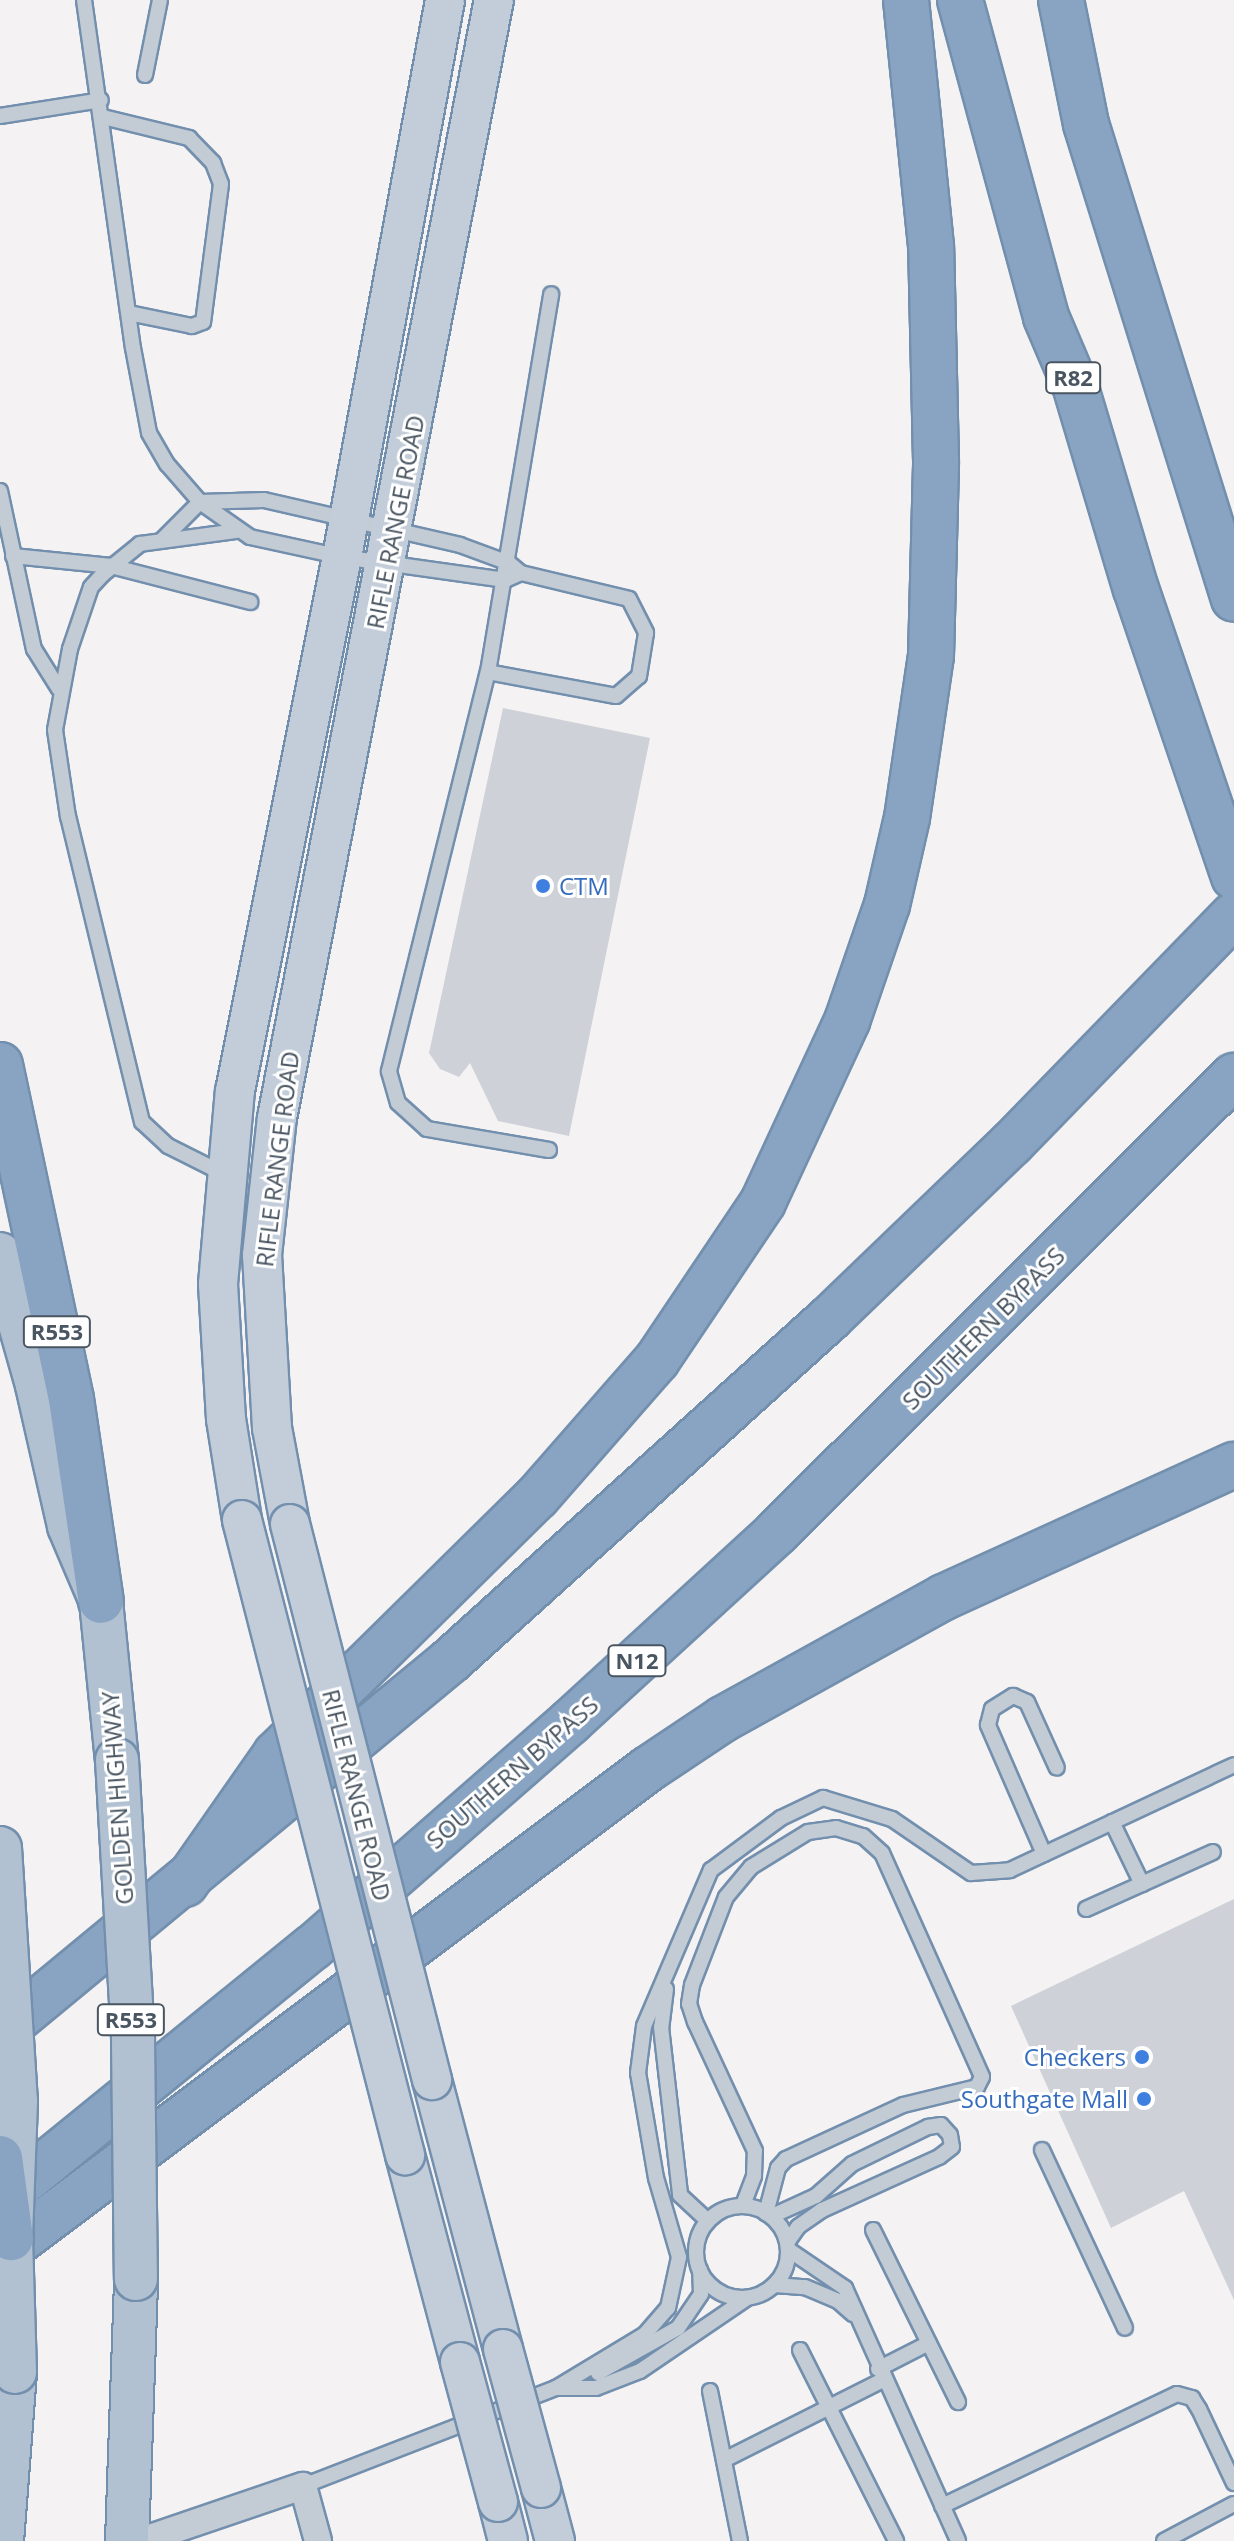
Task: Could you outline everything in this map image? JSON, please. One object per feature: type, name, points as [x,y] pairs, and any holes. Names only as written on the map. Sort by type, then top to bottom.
[{"type":"highway","points":[[185,1884],[276,1754],[537,1497],[657,1360],[763,1202],[847,1021],[887,905],[907,818],[931,656],[936,461],[931,246],[906,0]]},
{"type":"highway","name":"R82","points":[[960,0],[1046,317],[1075,385],[1192,755],[1234,877]]},
{"type":"highway","points":[[1061,0],[1086,124],[1234,598]]},
{"type":"highway","points":[[0,2033],[185,1884],[450,1661],[894,1260],[1234,915]]},
{"type":"highway","name":"GOLDEN HIGHWAY","points":[[0,1065],[71,1399],[101,1601]]},
{"type":"highway","name":"SOUTHERN BYPASS","points":[[4,2231],[313,1947],[570,1722],[777,1532],[1234,1076]]},
{"type":"highway","points":[[4,2231],[723,1719],[944,1597],[1234,1465]]},
{"type":"highway","points":[[0,2158],[4,2231]]},
{"type":"main road","name":"RIFLE RANGE ROAD","points":[[445,0],[345,540],[235,1091],[224,1174],[218,1284],[226,1419],[242,1520],[508,2541]]},
{"type":"main road","name":"RIFLE RANGE ROAD","points":[[494,0],[391,548],[319,891],[269,1188],[262,1255],[272,1428],[290,1524],[432,2080],[555,2541]]},
{"type":"main road","points":[[0,1254],[41,1399],[69,1526],[101,1601]]},
{"type":"main road","name":"GOLDEN HIGHWAY","points":[[101,1601],[117,1760],[133,2041],[136,2279],[132,2488],[127,2541]]},
{"type":"main road","points":[[0,1848],[16,2101],[4,2231],[15,2372],[3,2530]]},
{"type":"street","points":[[141,2541],[303,2486],[318,2541]]},
{"type":"lane","points":[[84,0],[149,433],[200,502],[236,531]]},
{"type":"lane","points":[[145,75],[160,0]]},
{"type":"lane","points":[[0,116],[101,100]]},
{"type":"lane","points":[[103,117],[189,138],[213,163],[221,184],[203,322],[192,326],[129,313]]},
{"type":"lane","points":[[549,1150],[427,1129],[398,1103],[389,1071],[488,672],[509,563],[551,294]]},
{"type":"lane","points":[[0,491],[34,649],[59,689]]},
{"type":"lane","points":[[162,540],[200,502],[264,500],[345,540],[391,548],[505,580],[521,573]]},
{"type":"lane","points":[[224,1174],[176,1151],[142,1122],[68,817],[55,730],[59,689],[91,587],[111,566],[140,544],[236,531],[345,540],[509,563],[521,573],[629,599],[646,633],[647,655],[633,683],[608,697],[488,672]]},
{"type":"lane","points":[[13,556],[111,566],[250,602]]},
{"type":"lane","points":[[1044,1854],[988,1725],[992,1709],[1013,1696],[1027,1702],[1057,1768]]},
{"type":"lane","points":[[556,2388],[645,2334],[668,2308],[679,2257],[656,2178],[638,2073],[644,2026],[668,1977],[711,1870],[781,1818],[823,1798],[892,1819],[971,1873],[1010,1870],[1234,1765]]},
{"type":"lane","points":[[1112,1822],[1142,1884]]},
{"type":"lane","points":[[743,2205],[754,2176],[755,2151],[695,2022],[689,2004],[692,1985],[726,1897],[751,1867],[808,1832],[836,1828],[863,1836],[882,1853],[982,2077],[977,2087],[903,2105],[786,2159],[778,2168],[769,2214],[788,2247],[845,2288],[853,2314],[958,2541]]},
{"type":"lane","points":[[1086,1909],[1213,1852]]},
{"type":"lane","points":[[668,1977],[661,2027],[680,2195],[708,2221]]},
{"type":"lane","points":[[679,2257],[697,2241],[708,2221],[727,2208],[743,2205],[769,2214],[816,2196],[852,2164],[928,2127],[941,2125],[950,2135],[952,2147],[939,2157],[822,2210],[798,2227],[774,2285]]},
{"type":"lane","points":[[1042,2150],[1125,2328]]},
{"type":"lane","points":[[873,2230],[958,2402]]},
{"type":"lane","points":[[303,2486],[633,2357],[678,2328],[701,2294],[697,2241]]},
{"type":"lane","points":[[700,2270],[719,2292],[748,2298]]},
{"type":"lane","points":[[556,2388],[596,2388],[640,2371],[748,2298],[774,2285],[805,2287],[838,2301],[853,2314]]},
{"type":"lane","points":[[724,2460],[830,2409],[929,2343]]},
{"type":"lane","points":[[800,2350],[896,2541]]},
{"type":"lane","points":[[710,2391],[740,2541]]},
{"type":"lane","points":[[942,2506],[1177,2394],[1192,2398],[1234,2483]]},
{"type":"lane","points":[[1164,2541],[1234,2504]]},
{"type":"building","name":"CTM","points":[[503,708],[650,738],[569,1136],[498,1121],[470,1063],[459,1077],[440,1069],[429,1053]]},
{"type":"building","name":"Southgate Mall","points":[[1234,1899],[1234,2300],[1184,2191],[1111,2228],[1011,2006]]},
{"type":"place","name":"CTM","points":[[543,886]]},
{"type":"place","name":"Checkers","points":[[1142,2057]]},
{"type":"place","name":"Southgate Mall","points":[[1144,2099]]}]
